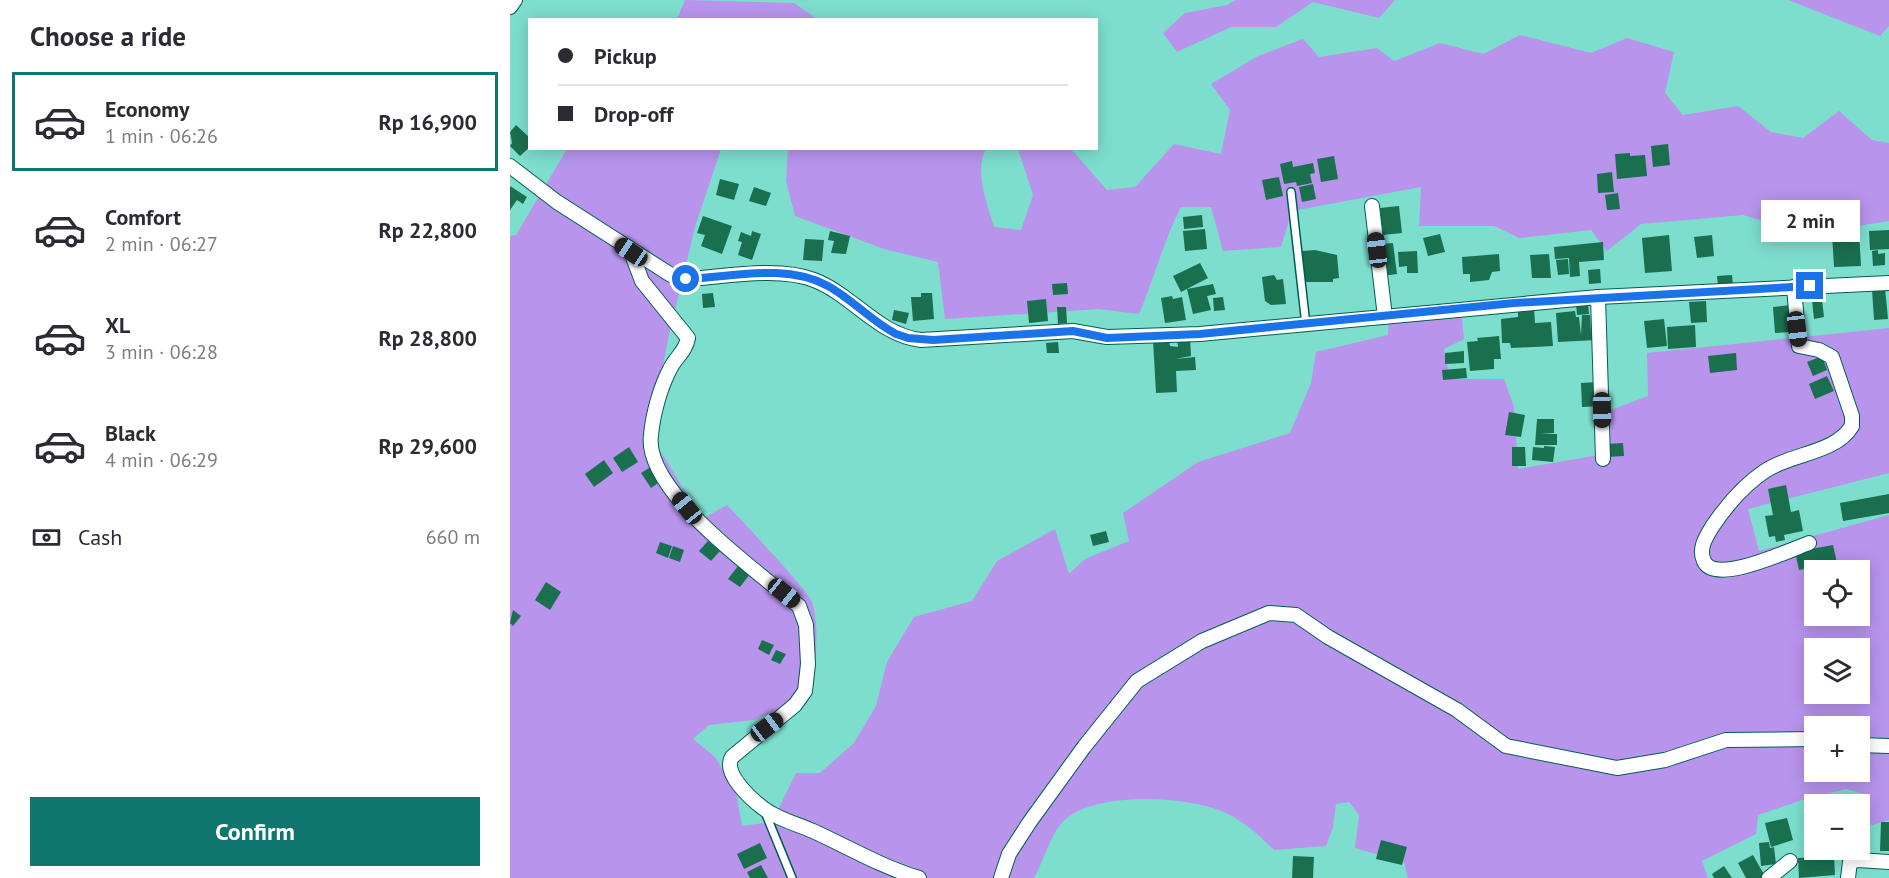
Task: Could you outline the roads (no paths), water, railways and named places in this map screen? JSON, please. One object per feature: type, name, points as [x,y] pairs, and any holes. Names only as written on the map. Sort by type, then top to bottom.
[{"type":"street","points":[[510,7],[515,0]]},
{"type":"street","points":[[510,166],[631,252],[678,278],[788,274],[811,279],[830,287],[887,329],[908,338],[933,340],[1073,331],[1107,338],[1200,334],[1598,297],[1889,284]]},
{"type":"street","points":[[1372,206],[1385,317]]},
{"type":"street","points":[[631,252],[642,280],[688,338],[684,349],[669,370],[653,423],[650,446],[656,468],[699,523],[799,606],[804,613],[808,664],[805,691],[795,705],[732,757],[729,764],[739,782],[764,810],[874,861],[919,878]]},
{"type":"street","points":[[1794,287],[1799,346],[1819,350],[1832,357],[1852,416],[1852,426],[1837,442],[1765,470],[1720,515],[1704,539],[1703,559],[1708,567],[1719,572],[1733,570],[1809,543]]},
{"type":"street","points":[[1598,297],[1603,459]]},
{"type":"street","points":[[1001,878],[1009,854],[1029,823],[1084,747],[1137,681],[1202,641],[1269,613],[1296,615],[1328,637],[1456,710],[1506,746],[1617,768],[1665,760],[1726,740],[1804,739]]},
{"type":"street","points":[[1870,745],[1889,746]]},
{"type":"street","points":[[1848,878],[1850,862],[1858,860],[1889,862]]},
{"type":"street","points":[[1769,878],[1791,861]]},
{"type":"lane","points":[[1292,192],[1306,325]]},
{"type":"lane","points":[[764,810],[792,878]]}]
